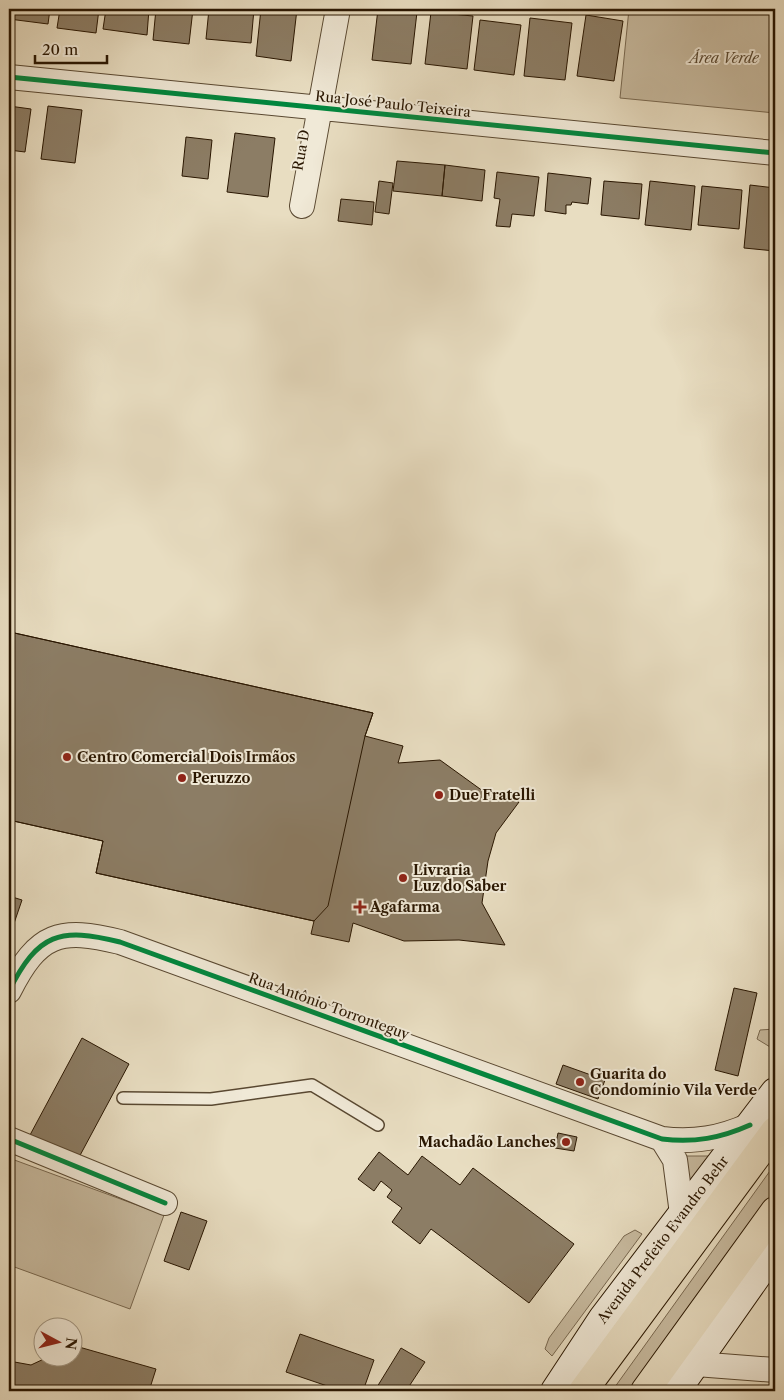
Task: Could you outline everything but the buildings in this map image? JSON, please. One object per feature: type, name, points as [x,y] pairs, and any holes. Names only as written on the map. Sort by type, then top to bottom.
[{"type":"highway","name":"Avenida Prefeito Evandro Behr","points":[[583,1391],[763,1128]]},
{"type":"highway","points":[[646,1391],[775,1211]]},
{"type":"main road","name":"Avenida Prefeito Evandro Behr","points":[[555,1391],[603,1318],[682,1214],[763,1128],[775,1092]]},
{"type":"main road","points":[[676,1391],[775,1250]]},
{"type":"street","name":"Rua D","points":[[302,206],[338,9]]},
{"type":"street","name":"Rua José Paulo Teixeira","points":[[9,77],[775,153]]},
{"type":"street","name":"Rua Antônio Torronteguy","points":[[9,991],[26,960],[51,939],[68,934],[93,935],[120,942],[662,1139],[700,1141],[731,1133],[763,1128]]},
{"type":"street","points":[[9,1139],[165,1203]]},
{"type":"street","points":[[662,1139],[675,1160],[682,1214]]},
{"type":"street","points":[[696,1364],[775,1370]]},
{"type":"lane","points":[[123,1098],[211,1099],[312,1085],[378,1125]]},
{"type":"green space","name":"Área Verde","points":[[629,9],[775,9],[775,113],[620,98]]},
{"type":"green space","points":[[775,1029],[775,1050],[757,1039],[760,1030]]},
{"type":"green space","points":[[682,1156],[713,1156],[689,1185]]},
{"type":"green space","points":[[9,1158],[164,1215],[130,1309],[9,1265]]},
{"type":"green space","points":[[775,1164],[775,1190],[630,1391],[612,1391]]},
{"type":"green space","points":[[635,1230],[642,1234],[552,1356],[545,1349],[549,1338],[624,1236]]},
{"type":"cycle path","points":[[9,77],[775,153]]},
{"type":"cycle path","points":[[9,991],[30,957],[41,946],[53,939],[66,936],[99,937],[120,942],[662,1139],[696,1140],[729,1133],[750,1125]]},
{"type":"cycle path","points":[[9,1139],[165,1203]]},
{"type":"place","name":"Centro Comercial Dois Irmãos","points":[[67,757]]},
{"type":"place","name":"Peruzzo","points":[[182,778]]},
{"type":"place","name":"Due Fratelli","points":[[439,795]]},
{"type":"place","name":"Livraria Luz do Saber","points":[[403,878]]},
{"type":"place","name":"Agafarma","points":[[360,907]]},
{"type":"place","name":"Guarita do Condomínio Vila Verde","points":[[580,1082]]},
{"type":"place","name":"Machadão Lanches","points":[[566,1142]]}]
